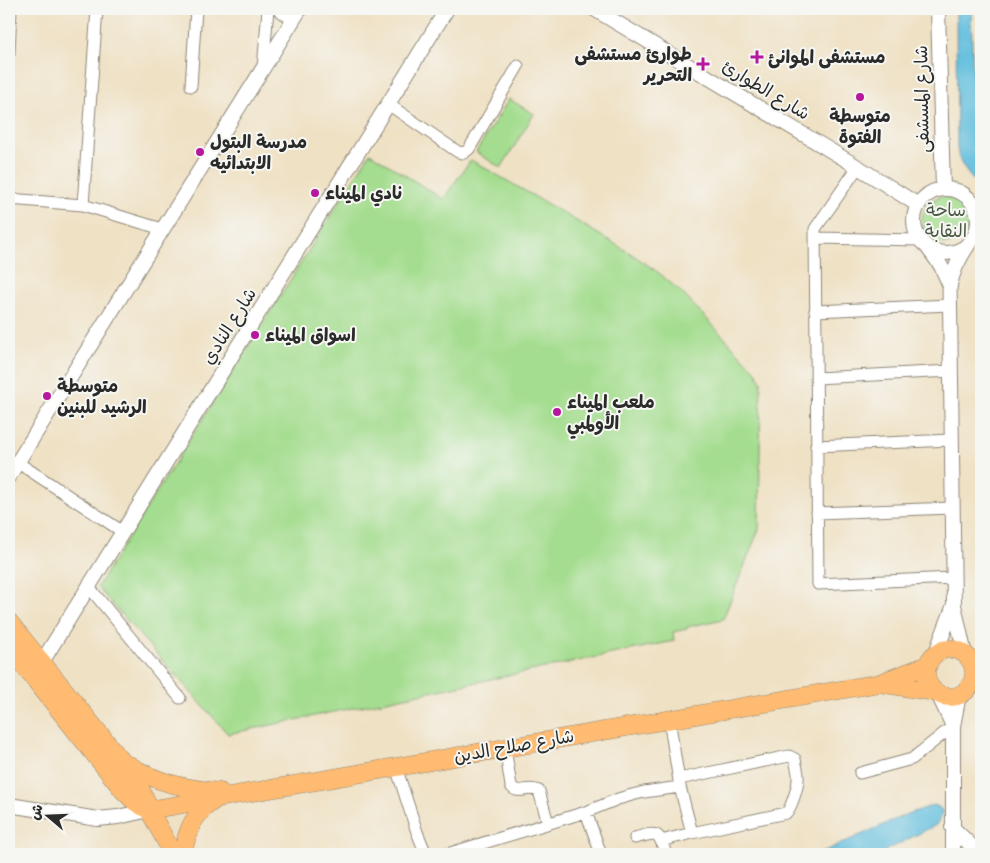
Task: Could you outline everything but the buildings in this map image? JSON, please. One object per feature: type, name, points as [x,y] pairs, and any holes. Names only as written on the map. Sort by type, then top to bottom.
[{"type":"main road","points":[[9,622],[137,780],[149,810],[174,854]]},
{"type":"main road","points":[[9,647],[123,790],[135,802],[149,810]]},
{"type":"main road","points":[[942,651],[958,651],[971,657],[973,676],[970,686],[952,697],[936,693],[930,686],[926,672],[931,660],[942,651]]},
{"type":"main road","name":"شارع صلاح الدين","points":[[149,810],[880,683],[931,660]]},
{"type":"main road","name":"شارع صلاح الدين","points":[[880,683],[936,693]]},
{"type":"main road","points":[[119,758],[143,774],[164,782],[195,789],[238,794]]},
{"type":"main road","points":[[183,854],[186,837],[194,819],[206,805],[218,798]]},
{"type":"street","points":[[9,53],[11,9]]},
{"type":"street","points":[[82,205],[97,9]]},
{"type":"street","points":[[191,86],[196,9]]},
{"type":"street","points":[[263,68],[268,9]]},
{"type":"street","points":[[9,476],[296,14],[277,9]]},
{"type":"street","name":"شارع النادي","points":[[42,662],[447,9]]},
{"type":"street","name":"شارع الطوارئ","points":[[594,9],[918,205]]},
{"type":"street","name":"شارع المسشفى","points":[[938,9],[943,188]]},
{"type":"street","points":[[388,104],[458,152],[464,153],[469,149],[518,66]]},
{"type":"street","points":[[858,167],[815,228],[818,584],[953,578]]},
{"type":"street","points":[[950,286],[941,266],[916,232],[914,223],[918,205],[933,191],[943,188],[961,192],[968,197],[979,213],[979,222],[974,239],[957,264],[950,286],[954,605],[971,657]]},
{"type":"street","points":[[9,199],[82,205],[162,229]]},
{"type":"street","points":[[815,238],[924,244],[938,252],[949,253],[959,251],[974,239]]},
{"type":"street","points":[[816,311],[950,305]]},
{"type":"street","points":[[816,378],[951,372]]},
{"type":"street","points":[[816,446],[951,440]]},
{"type":"street","points":[[17,462],[123,532]]},
{"type":"street","points":[[817,513],[952,508]]},
{"type":"street","points":[[89,587],[180,698]]},
{"type":"street","points":[[931,660],[954,605]]},
{"type":"street","points":[[953,854],[953,726],[970,686]]},
{"type":"street","points":[[936,693],[953,726]]},
{"type":"street","points":[[669,719],[680,783],[692,833]]},
{"type":"street","points":[[860,773],[912,759],[953,726]]},
{"type":"street","points":[[505,748],[513,790],[530,788],[539,791],[548,823]]},
{"type":"street","points":[[447,854],[483,849],[548,823],[586,812],[618,799],[789,756],[795,759],[798,779],[791,805],[786,813],[661,841]]},
{"type":"street","points":[[396,767],[426,854]]},
{"type":"street","points":[[9,807],[98,819],[118,817],[149,810]]},
{"type":"street","points":[[586,812],[601,854]]},
{"type":"street","points":[[952,827],[980,854]]},
{"type":"street","points":[[635,838],[655,834],[660,837],[666,854]]},
{"type":"green space","points":[[509,99],[534,114],[501,168],[476,152]]},
{"type":"green space","points":[[370,153],[443,199],[471,160],[630,253],[659,273],[683,294],[755,370],[761,381],[759,529],[723,619],[673,632],[674,641],[228,734],[97,587]]},
{"type":"green space","name":"ساحة النقابة","points":[[941,196],[951,196],[960,200],[966,206],[969,211],[969,229],[960,240],[951,244],[941,244],[932,240],[926,234],[922,225],[922,215],[926,206],[932,200]]},
{"type":"water","points":[[956,9],[971,9],[975,140],[981,155],[981,189],[963,165],[957,148]]},
{"type":"water","points":[[934,805],[942,811],[936,825],[879,854],[818,854],[905,815]]},
{"type":"place","name":"مستشفى الموانئ","points":[[757,57]]},
{"type":"place","name":"طوارئ مستشفى التحرير","points":[[703,64]]},
{"type":"place","name":"متوسطة الفتوة","points":[[860,97]]},
{"type":"place","name":"مدرسة البتول الابتدائيه","points":[[200,152]]},
{"type":"place","name":"نادي الميناء","points":[[315,193]]},
{"type":"place","name":"اسواق الميناء","points":[[255,335]]},
{"type":"place","name":"متوسطة الرشيد للبنين","points":[[47,396]]},
{"type":"place","name":"ملعب الميناء الأولمبي","points":[[557,412]]}]
